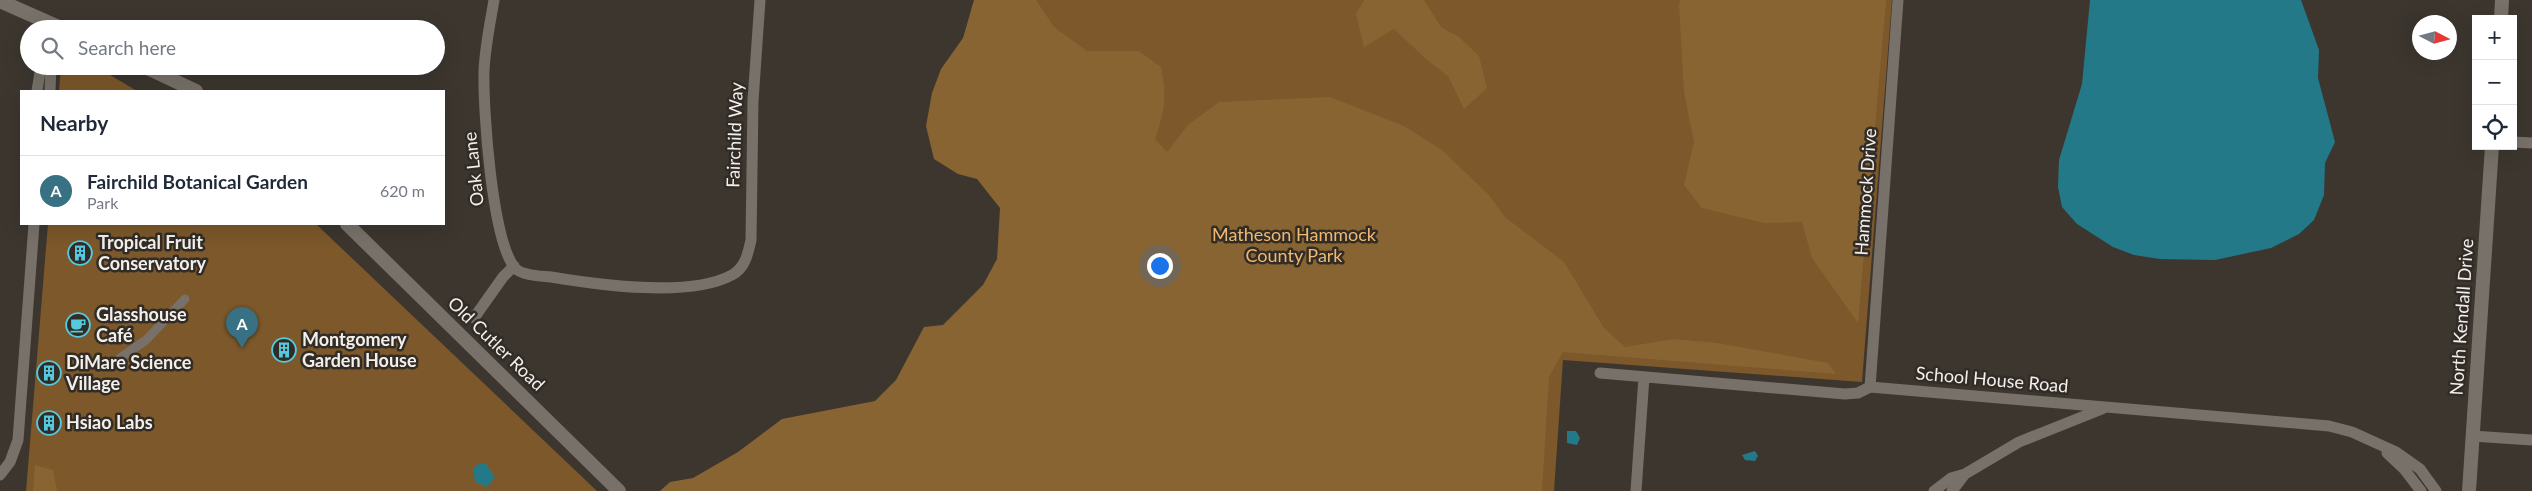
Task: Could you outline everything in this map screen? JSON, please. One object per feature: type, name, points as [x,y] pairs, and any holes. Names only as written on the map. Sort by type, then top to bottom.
[{"type":"main road","points":[[2501,15],[2502,0]]},
{"type":"main road","points":[[0,1],[39,20]]},
{"type":"main road","points":[[162,75],[194,90]]},
{"type":"main road","name":"North Kendall Drive","points":[[2469,491],[2492,150]]},
{"type":"main road","name":"Old Cutler Road","points":[[348,225],[619,491]]},
{"type":"street","name":"Oak Lane","points":[[494,0],[486,55],[485,107],[496,213],[501,235],[514,266]]},
{"type":"street","name":"Fairchild Way","points":[[514,266],[519,272],[554,278],[617,286],[651,287],[711,282],[733,274],[740,269],[746,261],[751,240],[753,119],[760,0]]},
{"type":"street","name":"Hammock Drive","points":[[1870,387],[1898,0]]},
{"type":"street","points":[[34,75],[37,87]]},
{"type":"street","points":[[50,90],[51,75]]},
{"type":"street","points":[[2517,142],[2532,143]]},
{"type":"street","points":[[3,471],[16,448],[19,432],[34,225]]},
{"type":"street","points":[[474,318],[503,277],[514,266]]},
{"type":"street","points":[[116,360],[146,340],[185,298]]},
{"type":"street","name":"School House Road","points":[[1600,373],[1845,394],[1858,393],[1870,387],[2320,425],[2352,432],[2396,452],[2416,465],[2436,491]]},
{"type":"street","points":[[1636,491],[1644,377]]},
{"type":"street","points":[[1934,491],[1951,478],[1965,474],[2019,442],[2105,408]]},
{"type":"street","points":[[2472,436],[2532,440]]},
{"type":"street","name":"School House Road","points":[[2379,445],[2404,469],[2421,491]]},
{"type":"street","points":[[1952,491],[1965,474]]},
{"type":"green space","points":[[974,0],[1036,0],[1054,27],[1087,51],[1139,51],[1161,67],[1164,103],[1155,139],[1167,152],[1188,125],[1219,102],[1330,97],[1404,126],[1442,150],[1489,195],[1505,217],[1564,262],[1604,328],[1625,347],[1674,339],[1717,343],[1828,363],[1836,374],[1563,352],[1549,377],[1542,491],[660,491],[670,482],[693,478],[738,452],[782,419],[875,401],[896,380],[924,327],[943,325],[983,285],[997,259],[1000,208],[977,179],[958,174],[934,159],[926,126],[932,93],[941,69],[963,38]]},
{"type":"green space","name":"Matheson Hammock County Park","points":[[1024,0],[1892,0],[1862,382],[1563,360],[1554,491],[696,491],[996,413]]},
{"type":"green space","points":[[1364,0],[1424,0],[1441,27],[1459,37],[1479,56],[1487,88],[1464,109],[1448,76],[1427,60],[1394,29],[1364,47],[1356,14]]},
{"type":"green space","points":[[1681,0],[1886,0],[1858,323],[1812,258],[1802,222],[1764,223],[1702,208],[1684,185],[1694,142],[1684,92],[1679,4]]},
{"type":"green space","points":[[60,75],[110,75],[135,90],[59,90]]},
{"type":"green space","points":[[48,225],[317,225],[597,491],[26,491]]},
{"type":"green space","points":[[35,465],[53,470],[57,491],[33,491]]},
{"type":"water","points":[[2090,0],[2301,0],[2319,50],[2318,78],[2335,142],[2325,163],[2324,195],[2314,220],[2299,234],[2271,248],[2215,260],[2160,259],[2134,255],[2113,247],[2077,224],[2062,207],[2058,187],[2059,160],[2082,84]]},
{"type":"water","points":[[1567,431],[1576,431],[1580,438],[1577,445],[1567,443]]},
{"type":"water","points":[[1755,451],[1758,456],[1755,461],[1745,460],[1742,455]]},
{"type":"water","points":[[479,464],[486,464],[495,477],[487,487],[475,482],[473,468]]},
{"type":"place","name":"Tropical Fruit Conservatory","points":[[80,253]]},
{"type":"place","name":"Glasshouse Café","points":[[78,325]]},
{"type":"place","name":"Fairchild Botanical Garden","points":[[242,348]]},
{"type":"place","name":"Montgomery Garden House","points":[[284,350]]},
{"type":"place","name":"DiMare Science Village","points":[[49,373]]},
{"type":"place","name":"Hsiao Labs","points":[[49,423]]}]
